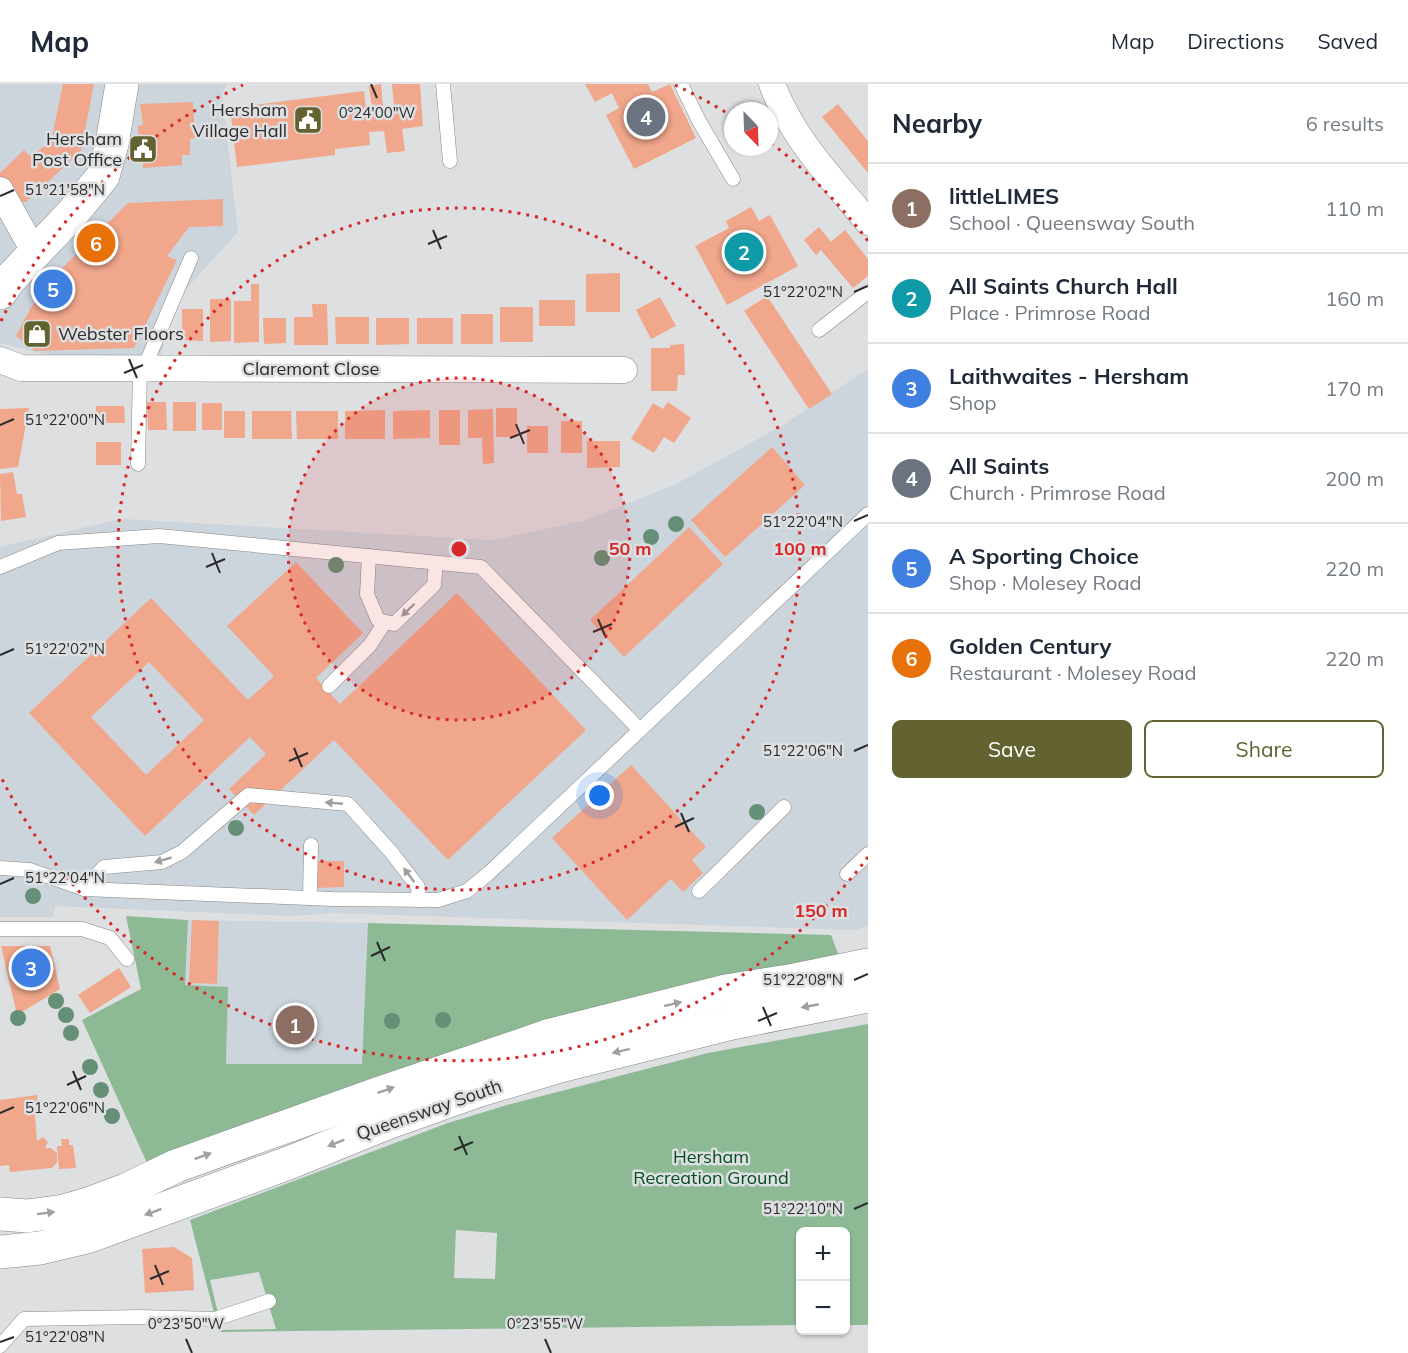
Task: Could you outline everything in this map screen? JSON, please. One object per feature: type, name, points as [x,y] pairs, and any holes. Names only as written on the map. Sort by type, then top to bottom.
[{"type":"main road","points":[[0,294],[9,280],[71,215],[103,176],[112,144],[122,84]]},
{"type":"main road","name":"Queensway South","points":[[0,1214],[27,1216],[64,1211],[91,1203],[126,1190],[177,1166],[377,1094],[551,1035],[726,991],[868,965]]},
{"type":"main road","name":"Queensway South","points":[[0,1252],[40,1248],[87,1237],[291,1162],[387,1122],[560,1066],[732,1023],[868,996]]},
{"type":"street","points":[[772,84],[789,122],[806,147],[868,222]]},
{"type":"street","points":[[0,190],[35,253]]},
{"type":"street","name":"Claremont Close","points":[[0,360],[21,368],[624,370]]},
{"type":"lane","points":[[443,84],[450,161]]},
{"type":"lane","points":[[681,84],[699,121],[733,179]]},
{"type":"lane","points":[[138,465],[142,368],[191,258]]},
{"type":"lane","points":[[819,330],[868,292]]},
{"type":"lane","points":[[0,868],[30,870],[84,889],[419,900],[438,900],[467,891],[489,873],[868,514]]},
{"type":"lane","points":[[0,567],[58,543],[159,536],[481,567],[639,729]]},
{"type":"lane","points":[[369,556],[367,594],[378,620],[394,624],[434,585],[436,563]]},
{"type":"lane","points":[[329,686],[370,645],[385,622]]},
{"type":"lane","points":[[84,889],[104,867],[162,862],[182,852],[248,795],[348,804],[392,853],[418,887],[419,900]]},
{"type":"lane","points":[[699,891],[784,807]]},
{"type":"lane","points":[[310,898],[311,845]]},
{"type":"lane","points":[[847,874],[868,854]]},
{"type":"lane","points":[[0,929],[82,929],[110,938],[126,959]]},
{"type":"lane","points":[[0,1346],[24,1319],[140,1317],[215,1319],[269,1301]]},
{"type":"shaded area","points":[[0,84],[227,84],[222,94],[238,232],[177,299],[159,361],[51,356],[0,343]]},
{"type":"shaded area","points":[[868,369],[868,926],[856,930],[333,913],[292,916],[55,906],[53,917],[0,917],[0,547],[121,519],[493,540],[583,521],[676,484],[778,428]]},
{"type":"shaded area","points":[[188,920],[368,923],[362,1064],[226,1064],[228,987],[185,986]],"holes":[[[219,921],[217,984],[190,983]]]},
{"type":"green space","points":[[126,916],[188,920],[185,985],[228,987],[226,1064],[362,1064],[368,923],[831,935],[840,959],[147,1163],[82,1020],[141,989]]},
{"type":"green space","name":"Hersham Recreation Ground","points":[[868,1024],[868,1325],[850,1325],[850,1227],[796,1227],[796,1325],[219,1332],[190,1220],[448,1123],[507,1105],[708,1053]],"holes":[[[456,1230],[497,1233],[495,1279],[454,1278]],[[259,1272],[276,1329],[222,1330],[210,1280]]]},
{"type":"building","points":[[63,84],[94,84],[81,151],[26,202],[12,201],[0,178],[0,173],[24,150],[30,156],[51,142]]},
{"type":"building","name":"Hersham Village Hall","points":[[381,84],[383,107],[394,106],[392,84],[420,84],[423,126],[402,129],[405,151],[387,153],[384,131],[369,132],[370,145],[335,149],[335,155],[237,167],[230,108],[364,91],[366,109],[372,109],[369,86]]},
{"type":"building","points":[[585,84],[648,84],[652,92],[670,84],[696,138],[634,169],[606,115],[619,108],[612,93],[595,102]]},
{"type":"building","points":[[193,102],[195,138],[190,139],[190,155],[182,155],[182,165],[143,168],[143,157],[137,158],[135,143],[139,142],[138,126],[143,125],[140,104]]},
{"type":"building","points":[[838,104],[868,141],[868,173],[822,117]]},
{"type":"building","points":[[223,199],[223,226],[189,227],[167,256],[177,260],[134,348],[35,351],[16,336],[30,309],[56,274],[128,203]]},
{"type":"building","points":[[751,207],[759,221],[770,215],[798,266],[727,305],[695,246],[729,228],[726,221]]},
{"type":"building","points":[[819,227],[831,242],[845,230],[868,259],[868,276],[853,288],[821,250],[816,255],[804,240]]},
{"type":"building","points":[[620,273],[620,312],[586,312],[586,274]]},
{"type":"building","points":[[251,284],[259,284],[259,342],[234,343],[234,301],[251,301]]},
{"type":"building","points":[[767,296],[832,394],[809,409],[744,311]]},
{"type":"building","points":[[660,297],[676,326],[651,339],[636,310]]},
{"type":"building","points":[[210,299],[231,299],[231,341],[210,342]]},
{"type":"building","points":[[539,300],[575,300],[575,326],[539,326]]},
{"type":"building","points":[[312,304],[327,304],[328,345],[294,345],[294,317],[313,317]]},
{"type":"building","points":[[500,307],[533,307],[533,342],[500,342]]},
{"type":"building","points":[[182,309],[203,309],[203,341],[182,340]]},
{"type":"building","points":[[461,314],[493,314],[493,344],[461,344]]},
{"type":"building","points":[[335,317],[369,317],[369,344],[336,344]]},
{"type":"building","points":[[263,318],[286,318],[286,343],[264,344]]},
{"type":"building","points":[[376,318],[409,318],[409,344],[376,345]]},
{"type":"building","points":[[417,318],[453,318],[453,344],[417,344]]},
{"type":"building","points":[[684,344],[685,375],[678,375],[677,391],[651,391],[651,348],[670,348],[670,345]]},
{"type":"building","points":[[147,402],[166,402],[167,430],[148,430]]},
{"type":"building","points":[[173,402],[196,402],[196,431],[173,431]]},
{"type":"building","points":[[668,402],[691,418],[674,443],[664,437],[654,453],[631,439],[653,403],[663,409]]},
{"type":"building","points":[[202,403],[222,403],[222,430],[202,430]]},
{"type":"building","points":[[96,406],[124,406],[125,423],[96,423]]},
{"type":"building","points":[[29,408],[18,467],[0,469],[0,409]]},
{"type":"building","points":[[496,408],[517,408],[517,437],[496,437]]},
{"type":"building","points":[[493,409],[494,463],[483,464],[482,438],[468,438],[468,410]]},
{"type":"building","points":[[385,410],[385,439],[345,439],[345,411]]},
{"type":"building","points":[[430,410],[430,438],[393,439],[393,411]]},
{"type":"building","points":[[439,410],[460,410],[460,445],[439,445]]},
{"type":"building","points":[[224,411],[245,411],[245,438],[224,438]]},
{"type":"building","points":[[252,411],[291,411],[292,439],[252,439]]},
{"type":"building","points":[[296,411],[338,411],[338,439],[297,439]]},
{"type":"building","points":[[561,421],[582,421],[582,453],[561,453]]},
{"type":"building","points":[[527,426],[548,426],[548,453],[527,453]]},
{"type":"building","points":[[587,441],[620,441],[620,467],[587,468]]},
{"type":"building","points":[[96,442],[121,442],[121,465],[96,465]]},
{"type":"building","points":[[772,447],[805,485],[725,557],[691,520]]},
{"type":"building","points":[[13,472],[17,494],[22,494],[26,517],[1,521],[0,474]]},
{"type":"building","points":[[689,527],[723,564],[624,657],[590,620]]},
{"type":"building","points":[[296,562],[363,633],[316,678],[340,704],[457,593],[586,730],[448,860],[334,740],[254,815],[229,789],[266,754],[250,737],[145,836],[29,713],[151,598],[248,700],[274,676],[227,626]],"holes":[[[149,662],[204,720],[146,775],[91,717]]]},
{"type":"building","points":[[631,765],[706,847],[692,860],[703,873],[683,892],[671,879],[627,920],[552,838]]},
{"type":"building","points":[[317,861],[344,861],[344,887],[317,888]]},
{"type":"building","points":[[192,920],[219,921],[217,984],[189,983]]},
{"type":"building","points":[[1,946],[50,946],[60,989],[17,1015]]},
{"type":"building","points":[[119,968],[131,987],[90,1013],[78,995]]},
{"type":"building","points":[[37,1095],[39,1115],[35,1115],[37,1141],[43,1137],[48,1142],[45,1148],[51,1148],[57,1153],[57,1162],[52,1168],[10,1172],[9,1165],[0,1166],[0,1100]]},
{"type":"building","points":[[61,1139],[69,1139],[69,1145],[73,1145],[76,1168],[59,1169],[57,1146],[62,1146]]},
{"type":"building","points":[[174,1247],[192,1258],[194,1290],[145,1293],[142,1249]]},
{"type":"place","name":"All Saints","points":[[646,117]]},
{"type":"place","name":"Hersham Village Hall","points":[[308,120]]},
{"type":"place","name":"Hersham Post Office","points":[[143,149]]},
{"type":"place","name":"Golden Century","points":[[96,243]]},
{"type":"place","name":"All Saints Church Hall","points":[[744,252]]},
{"type":"place","name":"A Sporting Choice","points":[[53,289]]},
{"type":"place","name":"Webster Floors","points":[[37,334]]},
{"type":"place","name":"Laithwaites - Hersham","points":[[31,968]]},
{"type":"place","name":"littleLIMES","points":[[295,1025]]}]
